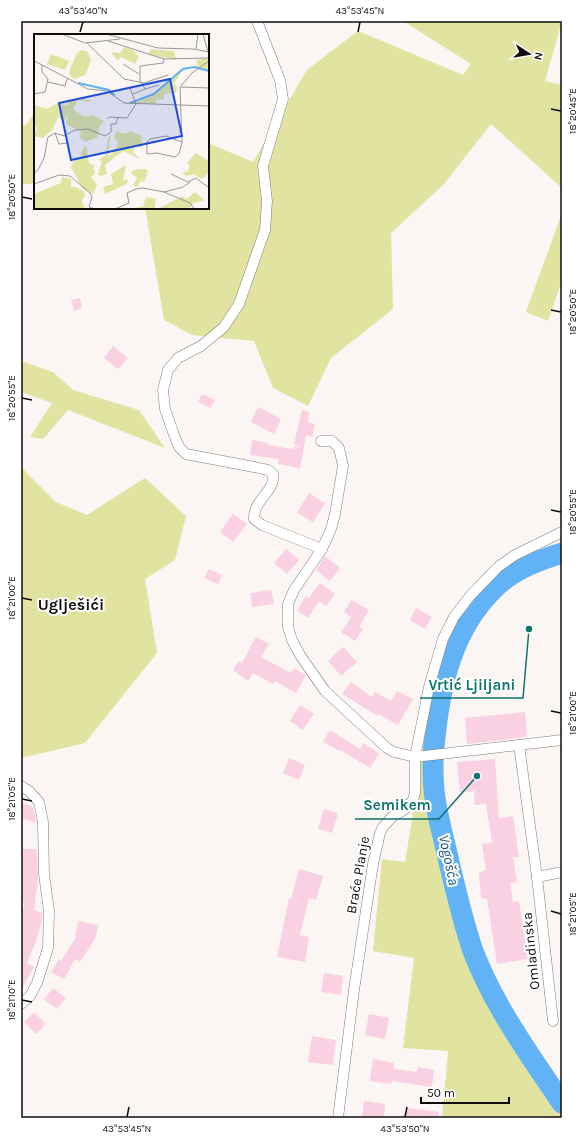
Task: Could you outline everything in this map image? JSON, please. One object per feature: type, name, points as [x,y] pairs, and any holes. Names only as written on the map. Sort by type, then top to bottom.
[{"type":"street","points":[[257,21],[280,80],[283,99],[263,166],[267,201],[265,230],[238,304],[224,326],[201,346],[178,358],[168,370],[163,390],[165,409],[172,432],[179,447],[186,454],[268,470],[273,474],[273,484],[259,502],[254,512],[254,519],[262,525],[322,549]]},
{"type":"street","points":[[321,441],[332,441],[339,448],[343,466],[335,514],[331,529],[322,549],[294,590],[288,604],[288,627],[292,640],[300,655],[325,691],[394,752],[420,757],[562,740]]},
{"type":"street","name":"Braće Planje","points":[[338,1118],[354,990],[373,864],[380,833],[383,827],[392,817],[404,810],[413,800],[420,757],[428,687],[443,639],[454,617],[470,596],[498,567],[515,555],[562,532]]},
{"type":"street","name":"Omladinska","points":[[519,745],[536,877],[552,1021]]},
{"type":"street","points":[[21,786],[29,791],[39,802],[43,822],[44,874],[48,912],[48,948],[38,983],[30,996],[21,1004]]},
{"type":"street","points":[[536,877],[562,872]]},
{"type":"green space","points":[[403,21],[562,21],[545,81],[562,85],[562,188],[491,124],[444,184],[391,233],[393,309],[331,358],[308,406],[273,388],[254,341],[192,335],[164,320],[145,209],[209,209],[209,143],[253,162],[307,70],[358,31],[463,75],[471,64]]},
{"type":"green space","points":[[34,113],[34,184],[21,184],[21,126],[26,125]]},
{"type":"green space","points":[[562,213],[562,280],[548,321],[526,312]]},
{"type":"green space","points":[[21,361],[53,372],[73,390],[139,410],[165,448],[68,410],[43,439],[30,437],[52,403],[21,392]]},
{"type":"green space","points":[[21,467],[56,502],[87,515],[145,478],[186,516],[175,560],[145,579],[157,653],[85,743],[21,758]]},
{"type":"green space","points":[[454,617],[467,624],[457,643],[446,670],[439,702],[433,769],[434,791],[457,898],[473,951],[494,998],[522,1044],[562,1103],[562,1118],[442,1118],[448,1051],[403,1048],[414,958],[373,951],[382,859],[405,862],[413,814],[413,800],[429,687]]},
{"type":"building","points":[[80,298],[82,308],[74,311],[71,300]]},
{"type":"building","points":[[113,346],[128,358],[118,369],[104,358]]},
{"type":"building","points":[[202,394],[215,400],[210,408],[198,402]]},
{"type":"building","points":[[258,407],[281,419],[274,434],[251,422]]},
{"type":"building","points":[[302,410],[309,412],[308,422],[315,424],[312,437],[306,435],[300,468],[278,464],[279,459],[250,455],[252,440],[269,443],[268,445],[293,449],[294,446],[301,447],[294,444]]},
{"type":"building","points":[[309,493],[325,503],[313,522],[297,513]]},
{"type":"building","points":[[233,514],[247,524],[233,542],[220,532]]},
{"type":"building","points":[[286,549],[299,560],[287,574],[274,563]]},
{"type":"building","points":[[325,556],[340,568],[330,581],[316,570]]},
{"type":"building","points":[[209,569],[222,575],[218,584],[204,578]]},
{"type":"building","points":[[320,583],[335,594],[326,606],[319,601],[308,618],[297,611],[306,596],[309,598]]},
{"type":"building","points":[[271,590],[274,604],[252,607],[250,593]]},
{"type":"building","points":[[351,600],[369,610],[359,627],[363,629],[355,641],[341,632],[351,617],[344,612]]},
{"type":"building","points":[[416,608],[432,617],[425,629],[410,620]]},
{"type":"building","points":[[256,637],[269,644],[261,657],[291,673],[294,668],[306,675],[296,693],[275,681],[273,684],[253,673],[248,681],[233,670],[239,661],[242,663]]},
{"type":"building","points":[[343,647],[357,662],[341,676],[328,661]]},
{"type":"building","points":[[351,682],[372,697],[375,692],[391,701],[397,691],[413,699],[398,725],[379,714],[378,716],[342,694]]},
{"type":"building","points":[[300,705],[314,714],[303,730],[290,721]]},
{"type":"building","points":[[525,712],[527,737],[467,744],[465,718]]},
{"type":"building","points":[[330,730],[360,749],[363,743],[379,753],[370,768],[340,750],[339,751],[323,742]]},
{"type":"building","points":[[289,758],[305,765],[299,780],[283,773]]},
{"type":"building","points":[[495,759],[499,818],[513,816],[519,857],[513,857],[517,882],[510,883],[513,902],[519,901],[528,959],[497,964],[487,899],[481,898],[479,873],[486,870],[482,844],[492,843],[486,804],[475,805],[474,791],[460,792],[457,762]]},
{"type":"building","points":[[21,803],[33,807],[36,823],[21,818]]},
{"type":"building","points":[[324,809],[338,813],[332,833],[318,829]]},
{"type":"building","points":[[21,849],[37,849],[38,879],[34,910],[42,913],[42,921],[38,937],[27,963],[34,967],[21,990],[21,915],[25,903],[21,902]]},
{"type":"building","points":[[299,869],[323,876],[316,900],[309,898],[300,935],[309,937],[305,962],[277,957],[289,898],[291,899]]},
{"type":"building","points":[[78,921],[98,925],[96,937],[80,962],[75,959],[64,979],[51,972],[59,959],[61,961],[75,939]]},
{"type":"building","points":[[324,973],[343,976],[341,995],[321,992]]},
{"type":"building","points":[[53,988],[66,998],[57,1009],[44,999]]},
{"type":"building","points":[[34,1012],[46,1024],[36,1034],[24,1022]]},
{"type":"building","points":[[369,1014],[389,1018],[385,1039],[365,1035]]},
{"type":"building","points":[[312,1036],[336,1040],[333,1065],[308,1062]]},
{"type":"building","points":[[373,1059],[394,1063],[394,1069],[417,1072],[418,1067],[434,1070],[432,1087],[392,1081],[391,1084],[370,1081]]},
{"type":"building","points":[[364,1101],[385,1104],[384,1118],[362,1118]]},
{"type":"building","points":[[407,1108],[439,1112],[439,1118],[406,1118]]},
{"type":"waterway","name":"Vogošća","points":[[562,553],[529,565],[513,573],[484,599],[472,615],[454,650],[442,688],[434,744],[433,767],[434,790],[438,816],[460,907],[473,951],[491,991],[513,1029],[562,1103]]},
{"type":"place","name":"Vrtić Ljiljani","points":[[529,629]]},
{"type":"place","name":"Semikem","points":[[477,776]]},
{"type":"district","name":"Uglješići","points":[[71,604]]}]
